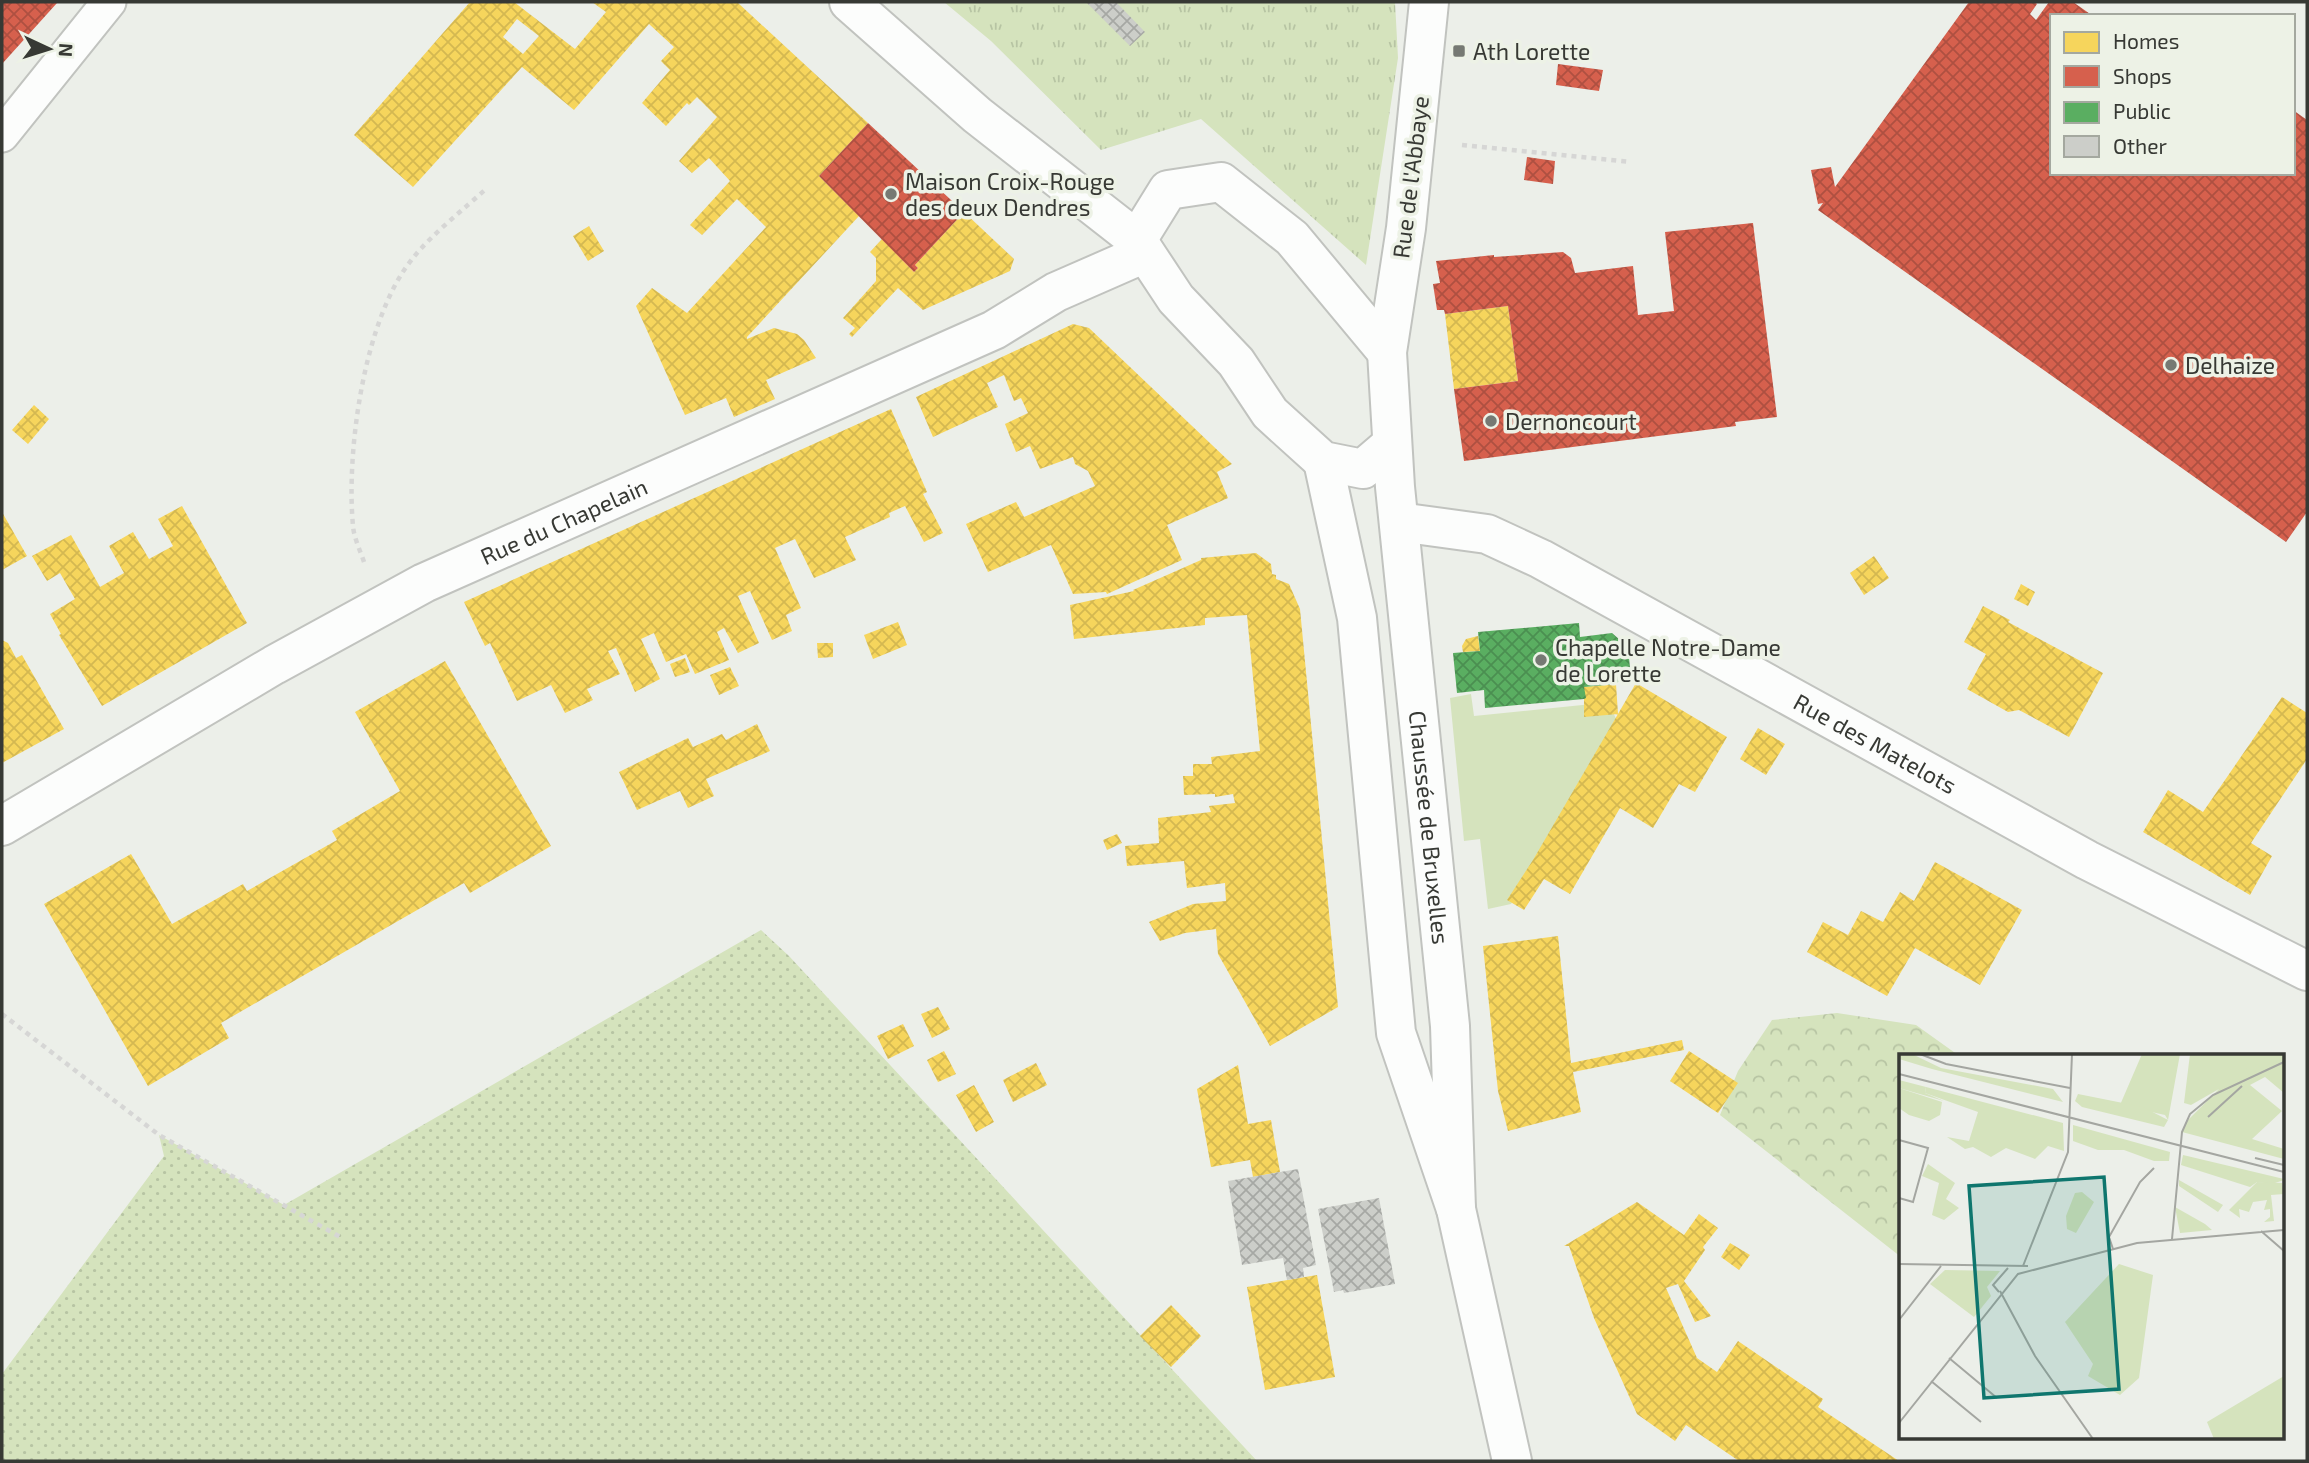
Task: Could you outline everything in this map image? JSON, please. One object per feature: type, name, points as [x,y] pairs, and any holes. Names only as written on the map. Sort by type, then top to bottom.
[{"type":"street","points":[[849,2],[977,116],[1141,246],[1176,299],[1236,362],[1270,413],[1323,461],[1363,469],[1391,445]]},
{"type":"street","name":"Rue de l'Abbaye","points":[[1387,352],[1406,228],[1429,2]]},
{"type":"street","points":[[1141,246],[1168,190],[1221,182],[1292,238],[1387,352]]},
{"type":"street","name":"Rue du Chapelain","points":[[2,827],[274,665],[424,583],[994,330],[1056,292],[1141,246]]},
{"type":"street","name":"Chaussée de Bruxelles","points":[[1387,352],[1391,445],[1450,1026],[1456,1209]]},
{"type":"street","name":"Chaussée de Bruxelles","points":[[1323,461],[1357,618],[1396,1033],[1456,1209],[1511,1461]]},
{"type":"street","name":"Rue des Matelots","points":[[1399,522],[1487,534],[1541,559],[2087,860],[2307,971]]},
{"type":"lane","points":[[2,135],[109,2]]},
{"type":"path","points":[[1416,141],[1630,162]]},
{"type":"path","points":[[386,604],[365,565],[353,528],[352,467],[359,403],[370,356],[376,332],[394,286],[413,257],[487,188]]},
{"type":"path","points":[[2,1014],[159,1135],[342,1238]]},
{"type":"green space","points":[[944,2],[1395,2],[1398,58],[1366,265],[1201,119],[1101,150],[991,41]]},
{"type":"green space","points":[[1471,694],[1474,716],[1592,704],[1605,695],[1618,723],[1511,904],[1488,909],[1480,839],[1464,841],[1450,698]]},
{"type":"green space","points":[[761,930],[789,956],[1257,1461],[2,1461],[2,1374],[164,1156],[159,1135],[284,1205]]},
{"type":"green space","points":[[1837,1013],[1916,1025],[1957,1054],[1899,1054],[1899,1255],[1720,1115],[1738,1071],[1772,1020]]},
{"type":"building: Homes","points":[[470,2],[514,2],[575,49],[606,12],[592,2],[737,2],[868,123],[819,176],[859,216],[747,337],[774,328],[797,334],[816,358],[766,380],[775,399],[734,417],[726,398],[685,415],[636,306],[652,288],[687,313],[766,227],[737,199],[702,235],[690,225],[730,181],[709,158],[692,173],[679,161],[717,117],[697,97],[689,105],[687,103],[666,126],[642,103],[670,70],[661,61],[674,47],[649,24],[574,110],[522,67],[413,187],[354,135]],"holes":[[[517,19],[539,36],[523,54],[503,37]]]},
{"type":"building: Homes","points":[[964,212],[1014,259],[1010,271],[923,310],[898,288],[852,337],[849,334],[855,328],[843,318],[876,281],[876,258],[870,252],[882,239],[914,272],[918,268],[915,265]]},
{"type":"building: Homes","points":[[589,226],[604,251],[588,261],[573,236]]},
{"type":"building: Homes","points":[[1508,306],[1518,381],[1454,389],[1445,314]]},
{"type":"building: Homes","points":[[1073,324],[1089,328],[1232,464],[1217,472],[1228,498],[1167,525],[1182,560],[1107,594],[1073,594],[1051,545],[988,572],[966,524],[1016,502],[1024,517],[1095,486],[1088,471],[1075,464],[1073,457],[1040,469],[1030,446],[1016,452],[1005,424],[1028,413],[1021,398],[1014,401],[1004,375],[987,383],[998,407],[933,437],[916,397]]},
{"type":"building: Homes","points":[[34,405],[49,419],[28,444],[12,430]]},
{"type":"building: Homes","points":[[891,409],[927,492],[923,494],[943,533],[924,542],[905,506],[889,513],[890,517],[845,537],[856,560],[814,578],[795,539],[775,548],[801,608],[786,615],[792,631],[772,640],[750,591],[738,596],[759,643],[738,653],[724,628],[717,632],[729,660],[695,674],[686,654],[666,662],[654,633],[641,639],[660,679],[635,692],[616,648],[608,651],[620,674],[587,689],[593,700],[565,713],[551,685],[517,701],[490,643],[485,646],[464,602]]},
{"type":"building: Homes","points":[[182,506],[247,623],[102,706],[59,635],[61,634],[50,614],[75,599],[60,573],[47,581],[32,556],[71,535],[100,587],[124,573],[109,546],[133,532],[149,559],[173,546],[158,519]]},
{"type":"building: Homes","points":[[2,512],[27,556],[2,570]]},
{"type":"building: Homes","points":[[1256,553],[1271,564],[1272,574],[1276,575],[1276,579],[1289,584],[1300,609],[1338,1007],[1270,1046],[1218,954],[1216,929],[1185,933],[1160,941],[1149,922],[1193,904],[1226,901],[1225,883],[1187,888],[1184,861],[1127,866],[1125,846],[1159,843],[1158,818],[1211,812],[1209,806],[1235,803],[1233,794],[1215,797],[1215,794],[1184,795],[1183,776],[1193,776],[1193,764],[1212,764],[1211,757],[1260,751],[1247,615],[1205,618],[1205,625],[1074,639],[1070,605],[1134,591],[1201,558]]},
{"type":"building: Homes","points":[[1874,556],[1889,578],[1864,595],[1850,573]]},
{"type":"building: Homes","points":[[2021,584],[2035,592],[2028,606],[2014,599]]},
{"type":"building: Homes","points":[[1983,606],[2103,673],[2069,737],[2019,710],[2008,712],[1967,689],[1986,654],[1964,642]]},
{"type":"building: Homes","points":[[898,622],[907,645],[873,659],[864,635]]},
{"type":"building: Homes","points":[[1478,636],[1480,651],[1463,652],[1462,646],[1466,639]]},
{"type":"building: Homes","points":[[2,640],[8,643],[16,658],[22,655],[64,729],[2,763]]},
{"type":"building: Homes","points":[[817,643],[833,643],[833,657],[818,658]]},
{"type":"building: Homes","points":[[685,658],[690,672],[675,677],[670,664]]},
{"type":"building: Homes","points":[[445,661],[551,846],[470,893],[464,883],[221,1023],[229,1038],[148,1086],[44,904],[131,854],[172,924],[243,884],[247,891],[337,840],[332,831],[400,791],[355,712]]},
{"type":"building: Homes","points":[[730,667],[739,686],[719,695],[710,675]]},
{"type":"building: Homes","points":[[1636,683],[1727,737],[1695,792],[1679,784],[1653,828],[1620,808],[1570,894],[1544,879],[1524,910],[1507,900]]},
{"type":"building: Homes","points":[[1616,684],[1618,714],[1584,717],[1584,687]]},
{"type":"building: Homes","points":[[2282,697],[2307,713],[2307,759],[2251,843],[2272,856],[2250,895],[2143,832],[2168,790],[2203,812]]},
{"type":"building: Homes","points":[[757,724],[770,751],[706,779],[714,796],[688,808],[680,791],[637,810],[619,772],[688,738],[693,747],[722,734],[726,740]]},
{"type":"building: Homes","points":[[1758,728],[1785,744],[1766,775],[1740,759]]},
{"type":"building: Homes","points":[[1117,834],[1122,843],[1107,850],[1103,840]]},
{"type":"building: Homes","points":[[1935,862],[2022,910],[1980,985],[1915,948],[1887,996],[1807,952],[1823,922],[1848,935],[1861,911],[1883,922],[1900,892],[1914,901]]},
{"type":"building: Homes","points":[[1558,936],[1571,1063],[1682,1040],[1684,1050],[1573,1072],[1581,1112],[1508,1131],[1498,1091],[1483,946]]},
{"type":"building: Homes","points":[[938,1007],[950,1029],[932,1038],[921,1014]]},
{"type":"building: Homes","points":[[903,1024],[914,1046],[888,1059],[877,1036]]},
{"type":"building: Homes","points":[[944,1051],[956,1074],[938,1082],[927,1060]]},
{"type":"building: Homes","points":[[1689,1051],[1738,1083],[1718,1113],[1670,1081]]},
{"type":"building: Homes","points":[[1036,1063],[1047,1085],[1013,1102],[1003,1080]]},
{"type":"building: Homes","points":[[1238,1065],[1248,1124],[1271,1120],[1280,1172],[1253,1177],[1250,1160],[1211,1167],[1197,1089]]},
{"type":"building: Homes","points":[[974,1085],[994,1122],[976,1132],[956,1095]]},
{"type":"building: Homes","points":[[1637,1202],[1684,1235],[1699,1214],[1718,1228],[1703,1247],[1705,1250],[1684,1281],[1711,1316],[1695,1322],[1678,1284],[1666,1288],[1697,1358],[1717,1372],[1738,1341],[1823,1399],[1818,1407],[1899,1461],[1739,1461],[1686,1425],[1675,1441],[1637,1414],[1594,1318],[1569,1246],[1564,1246]]},
{"type":"building: Homes","points":[[1730,1243],[1750,1255],[1739,1270],[1721,1257]]},
{"type":"building: Homes","points":[[1317,1275],[1335,1377],[1265,1390],[1247,1287]]},
{"type":"building: Homes","points":[[1171,1305],[1201,1336],[1171,1367],[1140,1336]]},
{"type":"building: Shops","points":[[2,2],[57,3],[2,64]]},
{"type":"building: Shops","name":"Delhaize","points":[[1969,2],[2035,2],[2037,4],[2030,14],[2036,20],[2049,2],[2073,2],[2090,14],[2050,14],[2050,175],[2295,175],[2295,111],[2307,120],[2307,512],[2286,542],[1818,210],[1823,203],[1818,204],[1811,170],[1831,167],[1835,187]]},
{"type":"building: Shops","points":[[1558,64],[1603,70],[1599,91],[1556,85]]},
{"type":"building: Shops","name":"Maison Croix-Rouge des deux Dendres","points":[[868,123],[964,212],[915,265],[918,268],[914,272],[819,176]]},
{"type":"building: Shops","points":[[1527,157],[1555,161],[1553,184],[1524,180]]},
{"type":"building: Shops","points":[[1753,223],[1777,417],[1735,422],[1736,426],[1464,461],[1454,389],[1518,381],[1508,306],[1445,314],[1444,310],[1437,310],[1433,284],[1440,283],[1436,261],[1563,252],[1571,258],[1575,273],[1633,266],[1638,315],[1674,311],[1665,232]]},
{"type":"building: Public","name":"Chapelle Notre-Dame de Lorette","points":[[1579,623],[1580,637],[1612,633],[1628,647],[1630,668],[1616,684],[1584,687],[1584,699],[1485,708],[1484,690],[1457,693],[1453,653],[1480,651],[1478,632]]},
{"type":"building: Other","points":[[1086,2],[1116,2],[1145,32],[1130,46]]},
{"type":"building: Other","points":[[1298,1169],[1316,1265],[1303,1268],[1304,1277],[1287,1280],[1283,1258],[1242,1265],[1228,1181]]},
{"type":"building: Other","points":[[1379,1198],[1395,1284],[1344,1293],[1343,1290],[1334,1292],[1318,1209]]},
{"type":"place","name":"Ath Lorette","points":[[1459,51]]},
{"type":"place","name":"Maison Croix-Rouge des deux Dendres","points":[[891,194]]},
{"type":"place","name":"Delhaize","points":[[2171,365]]},
{"type":"place","name":"Dernoncourt","points":[[1491,421]]},
{"type":"place","name":"Chapelle Notre-Dame de Lorette","points":[[1541,660]]}]
